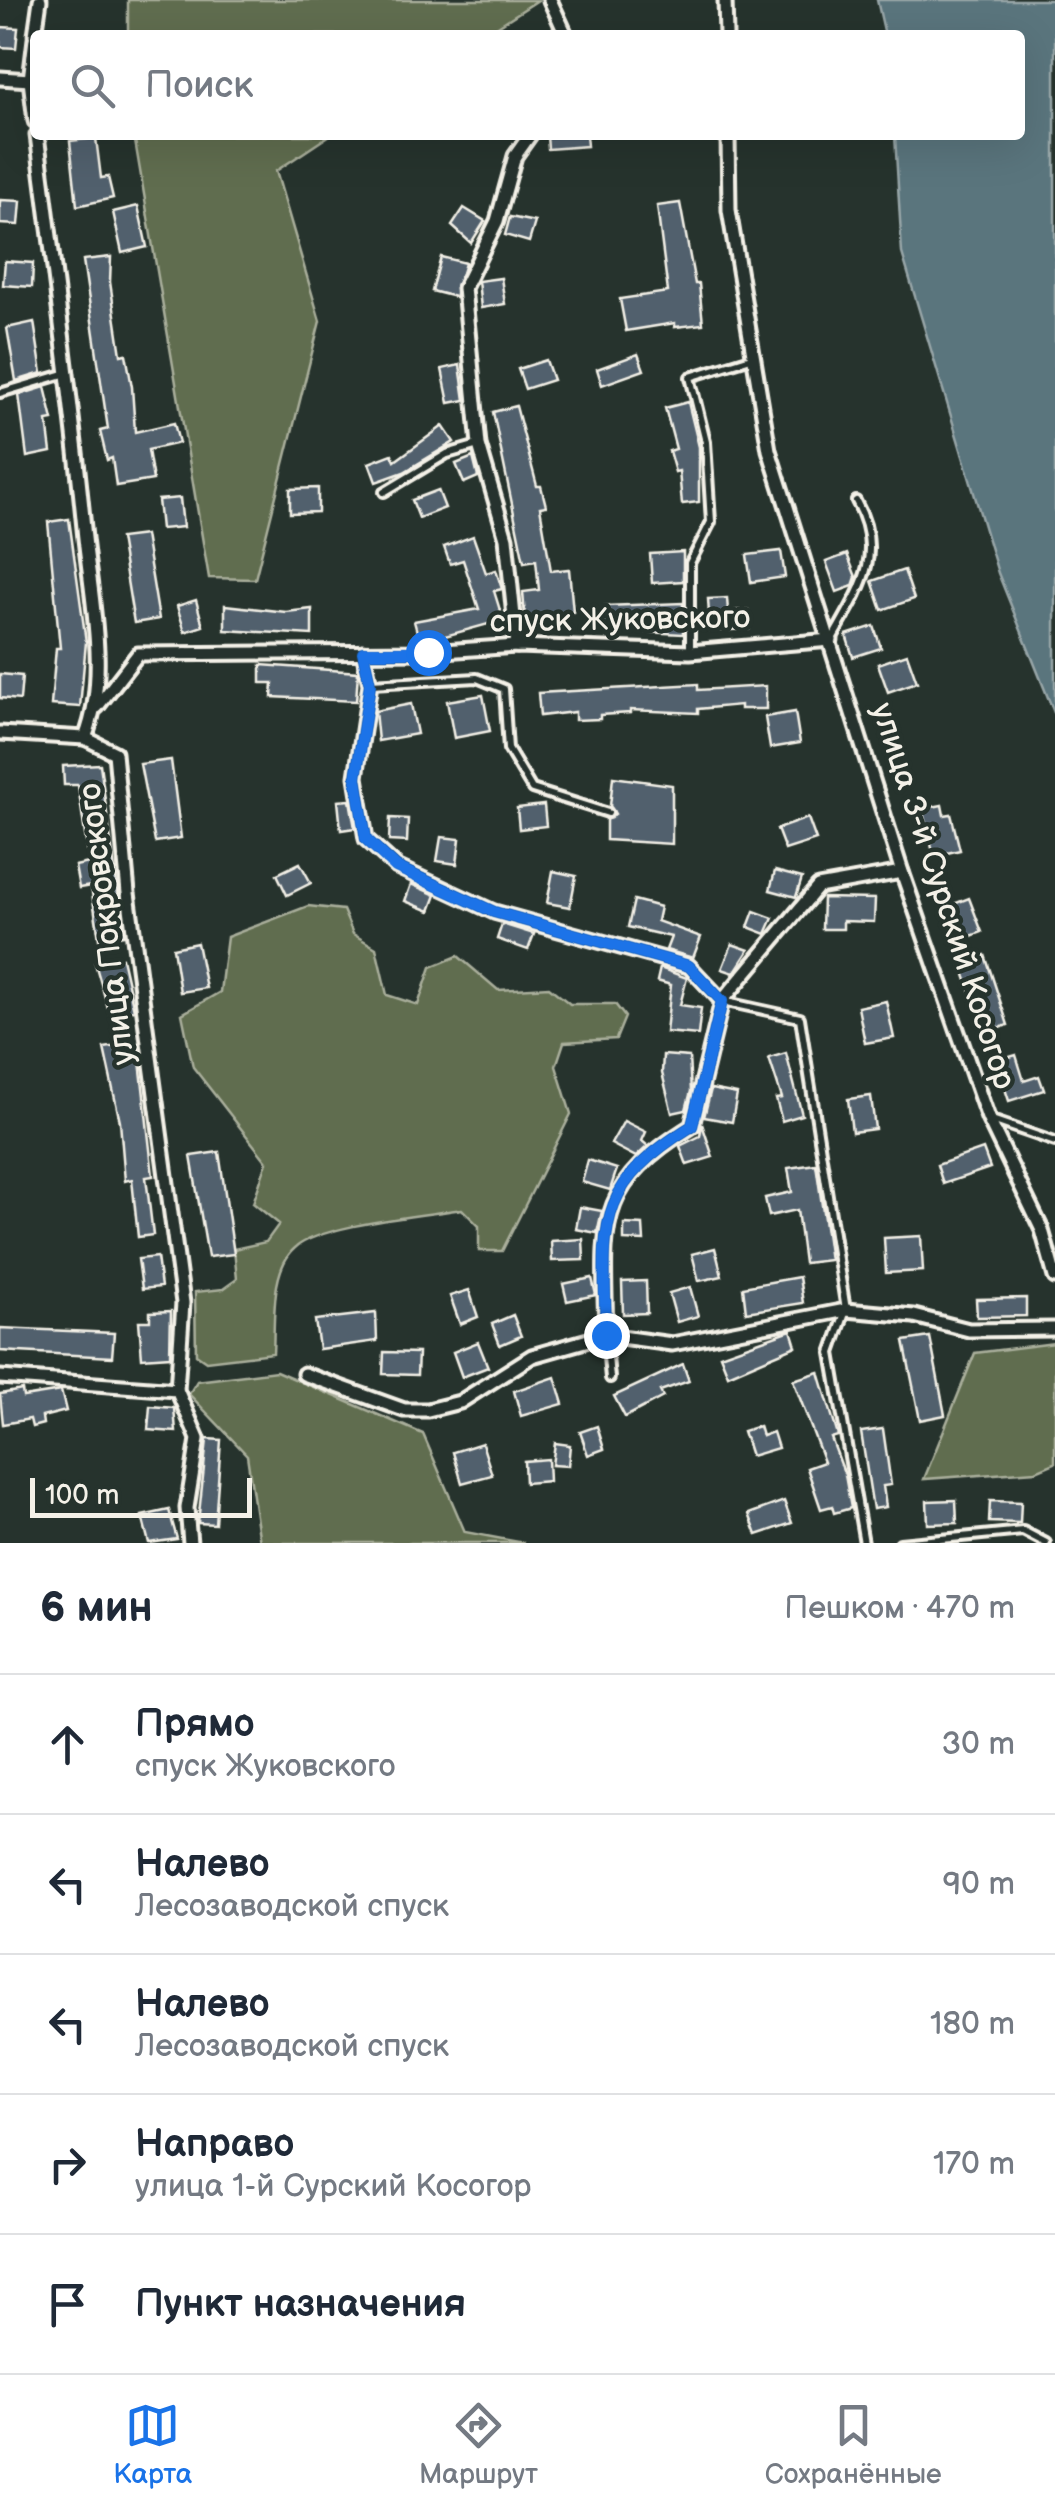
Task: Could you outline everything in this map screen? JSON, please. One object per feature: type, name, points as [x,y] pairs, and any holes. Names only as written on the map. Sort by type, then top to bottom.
[{"type":"street","points":[[36,30],[40,0]]},
{"type":"street","points":[[550,0],[564,30]]},
{"type":"street","points":[[725,0],[726,30]]},
{"type":"street","points":[[0,78],[30,80]]},
{"type":"street","name":"улица Покровского","points":[[38,140],[68,372],[95,646],[97,708],[85,738],[115,753],[128,893],[183,1302],[177,1390],[198,1439],[187,1508],[190,1543]]},
{"type":"street","points":[[517,646],[506,538],[480,445],[464,288],[497,222],[515,156],[526,140]]},
{"type":"street","points":[[728,140],[730,210],[768,450],[832,640]]},
{"type":"street","name":"спуск Жуковского","points":[[97,708],[138,654],[517,646],[690,652],[832,640]]},
{"type":"street","name":"улица 3-й Сурский Косогор","points":[[832,640],[902,872],[988,1118],[1042,1230],[1055,1277]]},
{"type":"street","points":[[363,652],[370,684],[356,778],[366,839],[396,867],[494,912],[689,966],[722,1001]]},
{"type":"street","points":[[0,733],[85,738]]},
{"type":"street","points":[[606,1335],[604,1253],[610,1209],[619,1186],[658,1147],[692,1126],[722,1001],[818,887],[902,872]]},
{"type":"street","points":[[304,1374],[404,1410],[428,1410],[460,1402],[532,1356],[606,1335],[672,1344],[846,1310],[914,1316],[969,1330],[1055,1329]]},
{"type":"street","points":[[0,1377],[177,1390]]},
{"type":"lane","points":[[690,652],[690,563],[711,522],[706,442],[690,377],[751,358]]},
{"type":"lane","points":[[0,392],[68,372]]},
{"type":"lane","points":[[384,492],[447,454],[480,445]]},
{"type":"lane","points":[[832,640],[869,573],[868,522],[856,501]]},
{"type":"lane","points":[[370,684],[478,678],[504,689],[508,750],[532,789],[608,813]]},
{"type":"lane","points":[[722,1001],[800,1018],[846,1310],[831,1353],[864,1543]]},
{"type":"lane","points":[[988,1118],[1055,1142]]},
{"type":"lane","points":[[606,1335],[611,1352],[610,1378]]},
{"type":"lane","points":[[900,1543],[1023,1531],[1046,1543]]},
{"type":"green space","points":[[128,0],[538,0],[492,30],[128,30]]},
{"type":"green space","points":[[135,140],[322,140],[276,171],[320,321],[255,579],[209,578]]},
{"type":"green space","points":[[308,906],[343,910],[353,934],[376,948],[387,995],[418,1005],[431,967],[458,956],[498,990],[549,987],[570,1004],[615,1004],[625,1017],[616,1039],[564,1042],[556,1066],[571,1114],[502,1251],[479,1251],[479,1226],[462,1209],[326,1233],[295,1248],[281,1269],[275,1297],[273,1353],[206,1361],[196,1354],[195,1292],[223,1289],[237,1279],[234,1249],[266,1242],[279,1224],[253,1203],[267,1162],[193,1067],[182,1014],[220,992],[227,937]]},
{"type":"green space","points":[[1055,1343],[1055,1463],[1036,1471],[924,1479],[975,1353]]},
{"type":"green space","points":[[276,1371],[423,1434],[465,1532],[524,1543],[260,1543],[247,1455],[189,1394],[197,1381]]},
{"type":"water","points":[[877,0],[1055,0],[1055,715],[998,573],[902,253],[895,140],[1025,140],[1025,30],[884,30]]},
{"type":"building","points":[[0,27],[18,28],[16,48],[0,47]]},
{"type":"building","points":[[96,140],[101,178],[108,177],[113,198],[77,206],[70,141]]},
{"type":"building","points":[[547,140],[586,140],[587,146],[548,149]]},
{"type":"building","points":[[0,200],[21,201],[19,225],[0,224]]},
{"type":"building","points":[[680,203],[695,284],[699,284],[703,324],[675,327],[675,323],[626,331],[620,299],[668,292],[657,206]]},
{"type":"building","points":[[138,206],[147,247],[122,253],[113,212]]},
{"type":"building","points":[[464,208],[485,221],[471,243],[452,226]]},
{"type":"building","points":[[510,217],[535,222],[529,242],[505,235]]},
{"type":"building","points":[[111,257],[110,282],[121,355],[126,354],[132,387],[135,432],[174,423],[179,443],[148,450],[153,480],[116,486],[112,458],[107,460],[100,431],[108,429],[83,260]]},
{"type":"building","points":[[441,257],[465,263],[455,297],[432,291]]},
{"type":"building","points":[[5,261],[33,263],[32,287],[3,285]]},
{"type":"building","points":[[501,278],[505,304],[481,308],[478,281]]},
{"type":"building","points":[[34,322],[42,373],[16,381],[7,328]]},
{"type":"building","points":[[638,354],[644,370],[602,385],[597,369]]},
{"type":"building","points":[[546,360],[553,380],[525,389],[518,369]]},
{"type":"building","points":[[460,365],[465,400],[449,403],[442,369]]},
{"type":"building","points":[[45,387],[53,420],[47,421],[51,452],[27,457],[19,395]]},
{"type":"building","points":[[688,402],[699,447],[699,502],[682,504],[679,471],[675,472],[669,451],[676,449],[665,408]]},
{"type":"building","points":[[516,406],[546,506],[540,507],[551,571],[569,569],[573,612],[525,617],[523,592],[539,590],[536,560],[524,562],[493,412]]},
{"type":"building","points":[[443,426],[454,442],[404,472],[376,482],[369,463],[392,454],[395,461]]},
{"type":"building","points":[[473,457],[478,477],[464,483],[456,464]]},
{"type":"building","points":[[318,488],[318,512],[290,513],[290,489]]},
{"type":"building","points":[[438,490],[445,508],[419,518],[412,500]]},
{"type":"building","points":[[180,498],[183,527],[161,529],[158,500]]},
{"type":"building","points":[[69,519],[86,642],[80,707],[51,705],[56,648],[60,648],[48,522]]},
{"type":"building","points":[[145,535],[159,619],[134,623],[120,538]]},
{"type":"building","points":[[473,536],[486,573],[496,570],[502,589],[494,591],[503,620],[420,643],[414,621],[479,609],[463,560],[450,564],[444,547]]},
{"type":"building","points":[[781,551],[785,577],[751,582],[747,555]]},
{"type":"building","points":[[683,552],[683,581],[652,583],[650,554]]},
{"type":"building","points":[[847,554],[856,577],[853,586],[837,592],[826,562]]},
{"type":"building","points":[[904,570],[914,599],[882,610],[872,581]]},
{"type":"building","points":[[727,598],[728,611],[748,610],[749,629],[710,631],[708,599]]},
{"type":"building","points":[[196,600],[203,626],[185,632],[177,606]]},
{"type":"building","points":[[683,603],[683,634],[605,630],[605,606]]},
{"type":"building","points":[[225,605],[286,612],[312,609],[312,635],[225,630]]},
{"type":"building","points":[[874,626],[881,648],[853,657],[846,635]]},
{"type":"building","points":[[907,654],[917,682],[888,692],[878,664]]},
{"type":"building","points":[[261,665],[358,672],[356,701],[272,697],[273,683],[261,683]]},
{"type":"building","points":[[0,674],[22,676],[20,700],[0,698]]},
{"type":"building","points":[[698,684],[698,690],[766,686],[766,709],[740,709],[740,705],[698,709],[698,713],[630,710],[600,715],[600,719],[575,720],[575,712],[540,716],[538,693]]},
{"type":"building","points":[[483,695],[490,731],[454,738],[447,701]]},
{"type":"building","points":[[411,704],[417,734],[378,741],[375,711]]},
{"type":"building","points":[[795,712],[800,743],[770,748],[765,717]]},
{"type":"building","points":[[171,760],[181,838],[155,842],[140,764]]},
{"type":"building","points":[[100,764],[124,935],[99,939],[91,886],[79,888],[75,866],[89,863],[78,785],[64,785],[63,766]]},
{"type":"building","points":[[613,777],[672,785],[672,844],[606,840],[606,820],[615,814],[610,806]]},
{"type":"building","points":[[350,800],[355,828],[341,830],[338,801]]},
{"type":"building","points":[[544,805],[546,826],[519,829],[517,808]]},
{"type":"building","points":[[942,805],[944,815],[951,814],[960,850],[934,856],[922,809]]},
{"type":"building","points":[[390,818],[408,819],[407,842],[389,841]]},
{"type":"building","points":[[808,818],[816,840],[785,850],[777,829]]},
{"type":"building","points":[[441,837],[460,839],[457,864],[437,861]]},
{"type":"building","points":[[300,863],[311,883],[287,895],[277,874]]},
{"type":"building","points":[[553,871],[576,876],[570,907],[547,903]]},
{"type":"building","points":[[775,871],[802,878],[796,897],[770,890]]},
{"type":"building","points":[[411,884],[436,895],[430,911],[405,901]]},
{"type":"building","points":[[823,898],[875,899],[874,922],[843,921],[843,929],[822,929]]},
{"type":"building","points":[[969,898],[982,932],[958,941],[946,907]]},
{"type":"building","points":[[634,900],[660,907],[657,921],[701,937],[693,958],[666,950],[671,937],[628,927]]},
{"type":"building","points":[[754,911],[773,918],[766,934],[748,927]]},
{"type":"building","points":[[502,924],[534,934],[528,950],[497,939]]},
{"type":"building","points":[[197,943],[206,988],[180,992],[173,948]]},
{"type":"building","points":[[732,944],[749,950],[734,973],[722,969]]},
{"type":"building","points":[[985,955],[1008,1025],[985,1033],[961,963]]},
{"type":"building","points":[[122,958],[134,1010],[110,1015],[95,963]]},
{"type":"building","points":[[660,968],[687,978],[680,1005],[701,1008],[698,1035],[666,1032],[671,985],[657,981]]},
{"type":"building","points":[[886,1001],[894,1038],[865,1043],[858,1007]]},
{"type":"building","points":[[138,1043],[153,1176],[146,1177],[153,1235],[138,1237],[132,1179],[125,1181],[120,1122],[104,1048]]},
{"type":"building","points":[[786,1053],[802,1115],[782,1121],[776,1099],[782,1098],[769,1058]]},
{"type":"building","points":[[663,1055],[689,1057],[691,1091],[686,1110],[672,1113],[662,1073]]},
{"type":"building","points":[[1016,1055],[1024,1081],[1039,1076],[1044,1090],[1009,1101],[996,1061]]},
{"type":"building","points":[[711,1089],[737,1094],[732,1122],[704,1117]]},
{"type":"building","points":[[871,1096],[875,1129],[852,1132],[848,1099]]},
{"type":"building","points":[[624,1121],[646,1132],[642,1141],[648,1146],[636,1157],[611,1144]]},
{"type":"building","points":[[702,1124],[713,1157],[687,1165],[680,1146],[700,1136]]},
{"type":"building","points":[[983,1149],[990,1168],[943,1184],[937,1165]]},
{"type":"building","points":[[219,1152],[234,1254],[208,1257],[191,1156]]},
{"type":"building","points":[[588,1160],[617,1169],[610,1190],[582,1182]]},
{"type":"building","points":[[816,1164],[830,1260],[804,1263],[797,1210],[769,1216],[765,1198],[792,1192],[788,1168]]},
{"type":"building","points":[[580,1207],[602,1211],[597,1233],[576,1229]]},
{"type":"building","points":[[624,1224],[643,1225],[644,1241],[624,1240]]},
{"type":"building","points":[[921,1236],[923,1271],[886,1273],[884,1238]]},
{"type":"building","points":[[583,1239],[584,1260],[552,1261],[551,1241]]},
{"type":"building","points":[[715,1248],[722,1276],[699,1281],[692,1254]]},
{"type":"building","points":[[157,1257],[161,1287],[142,1289],[138,1259]]},
{"type":"building","points":[[799,1277],[803,1303],[746,1312],[743,1287]]},
{"type":"building","points":[[592,1278],[596,1295],[567,1301],[563,1284]]},
{"type":"building","points":[[646,1281],[647,1313],[623,1314],[622,1282]]},
{"type":"building","points":[[690,1287],[698,1316],[677,1322],[669,1293]]},
{"type":"building","points":[[469,1290],[478,1317],[460,1324],[450,1296]]},
{"type":"building","points":[[1026,1298],[1026,1316],[977,1317],[976,1299]]},
{"type":"building","points":[[171,1311],[170,1356],[142,1358],[139,1321],[150,1321],[150,1312]]},
{"type":"building","points":[[376,1313],[377,1341],[319,1349],[315,1320]]},
{"type":"building","points":[[513,1315],[521,1336],[500,1345],[492,1324]]},
{"type":"building","points":[[0,1328],[114,1333],[112,1357],[0,1351]]},
{"type":"building","points":[[791,1330],[796,1346],[728,1375],[720,1355]]},
{"type":"building","points":[[930,1337],[945,1415],[920,1420],[904,1341]]},
{"type":"building","points":[[478,1342],[488,1367],[462,1377],[453,1352]]},
{"type":"building","points":[[384,1352],[418,1353],[417,1375],[383,1374]]},
{"type":"building","points":[[683,1364],[689,1381],[660,1391],[663,1397],[625,1417],[614,1396]]},
{"type":"building","points":[[819,1372],[838,1436],[831,1438],[845,1475],[851,1508],[834,1513],[832,1506],[821,1509],[807,1468],[824,1462],[793,1380]]},
{"type":"building","points":[[555,1377],[563,1404],[521,1416],[514,1391]]},
{"type":"building","points":[[22,1390],[23,1397],[61,1391],[66,1411],[42,1417],[43,1424],[32,1427],[30,1419],[3,1424],[0,1394]]},
{"type":"building","points":[[150,1406],[174,1408],[176,1432],[148,1430]]},
{"type":"building","points":[[597,1426],[604,1449],[588,1455],[580,1432]]},
{"type":"building","points":[[759,1426],[762,1436],[773,1432],[778,1448],[751,1456],[743,1431]]},
{"type":"building","points":[[883,1429],[891,1485],[883,1486],[886,1507],[873,1509],[861,1432]]},
{"type":"building","points":[[207,1439],[221,1440],[215,1524],[198,1523]]},
{"type":"building","points":[[482,1443],[492,1475],[462,1483],[453,1452]]},
{"type":"building","points":[[555,1443],[570,1445],[568,1466],[552,1465]]},
{"type":"building","points":[[548,1459],[549,1481],[525,1483],[524,1461]]},
{"type":"building","points":[[956,1500],[957,1523],[928,1524],[927,1501]]},
{"type":"building","points":[[784,1501],[792,1523],[757,1535],[749,1514]]},
{"type":"building","points":[[990,1501],[1021,1502],[1020,1523],[989,1522]]},
{"type":"building","points":[[169,1510],[177,1539],[149,1543],[142,1516]]},
{"type":"route","points":[[428,652],[363,652],[370,684],[356,778],[366,839],[396,867],[494,912],[689,966],[722,1001],[692,1126],[658,1147],[619,1186],[610,1209],[604,1253],[606,1335]]}]
